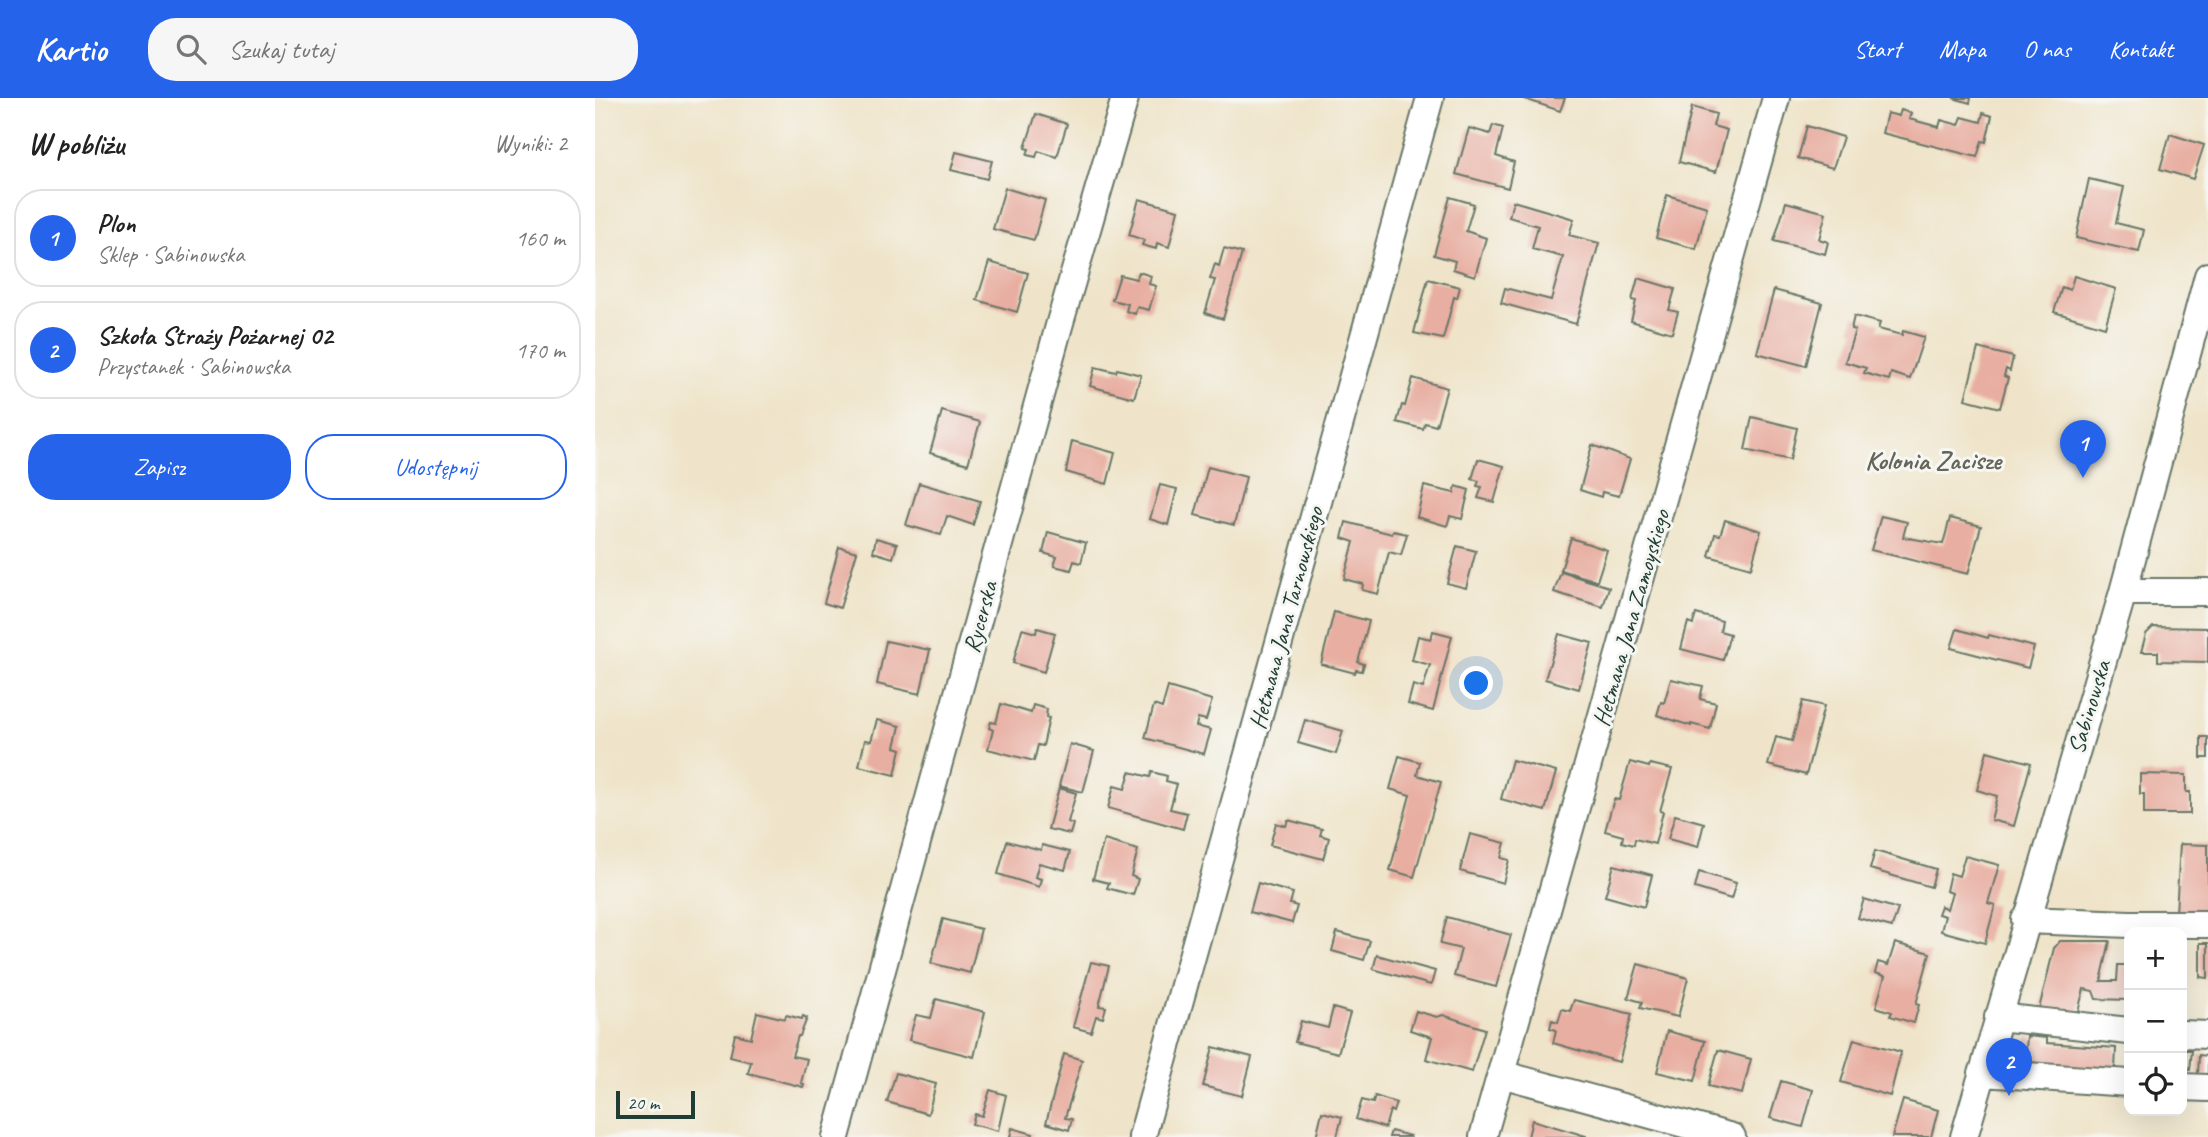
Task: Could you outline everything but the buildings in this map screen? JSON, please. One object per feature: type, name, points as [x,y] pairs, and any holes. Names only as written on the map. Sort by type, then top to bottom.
[{"type":"street","name":"Rycerska","points":[[837,1137],[1059,326],[1125,98]]},
{"type":"street","name":"Hetmana Jana Tarnowskiego","points":[[1142,1137],[1430,98]]},
{"type":"street","name":"Hetmana Jana Zamoyskiego","points":[[1483,1137],[1776,98]]},
{"type":"street","name":"Sabinowska","points":[[1964,1137],[2025,920],[2123,592],[2207,284]]},
{"type":"street","points":[[2123,592],[2208,592]]},
{"type":"street","points":[[2025,920],[2208,924]]},
{"type":"street","points":[[1998,1017],[2124,1030]]},
{"type":"street","points":[[2187,1034],[2208,1035]]},
{"type":"street","points":[[1982,1073],[2124,1083]]},
{"type":"street","points":[[1501,1074],[1732,1137]]},
{"type":"street","points":[[2187,1087],[2208,1088]]},
{"type":"place","name":"Plon","points":[[2083,478]]},
{"type":"place","name":"Szkoła Straży Pożarnej 02","points":[[2009,1096]]},
{"type":"district","name":"Kolonia Zacisze","points":[[1933,460]]}]
